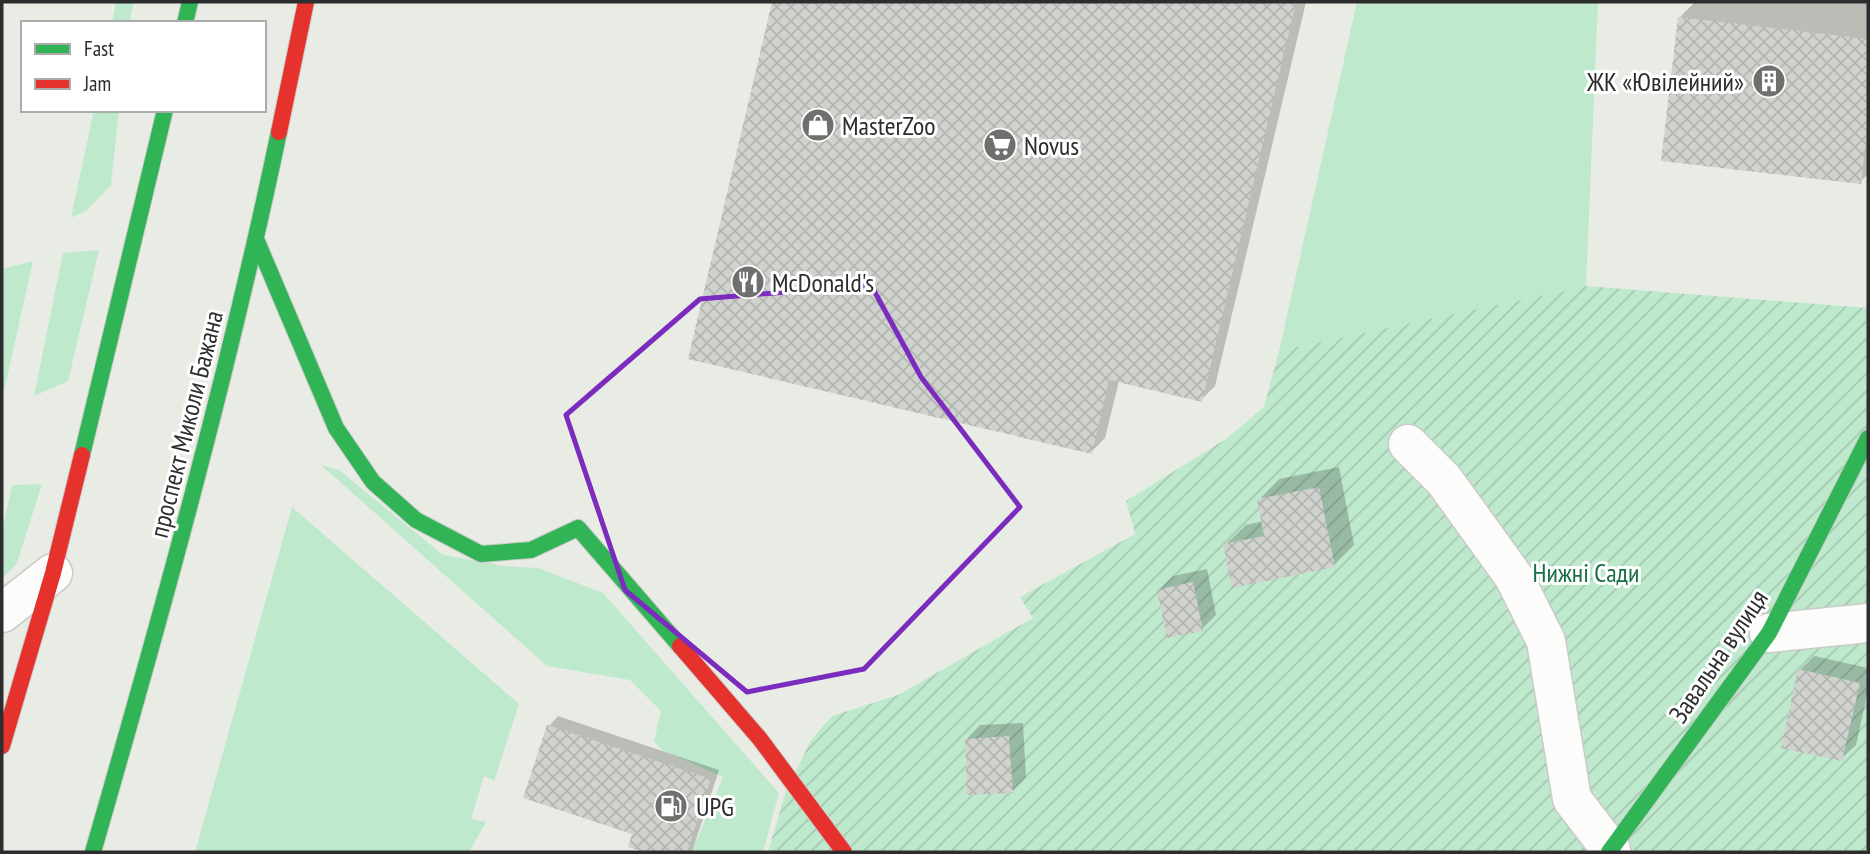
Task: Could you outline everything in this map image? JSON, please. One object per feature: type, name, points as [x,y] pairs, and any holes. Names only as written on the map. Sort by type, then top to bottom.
[{"type":"main road","points":[[185,21],[190,2]]},
{"type":"main road","name":"проспект Миколи Бажана","points":[[93,852],[170,585],[225,373],[306,2]]},
{"type":"main road","points":[[2,746],[52,573],[165,112]]},
{"type":"main road","points":[[256,239],[336,428],[373,482],[416,520],[481,554],[531,550],[578,528],[760,739],[844,852]]},
{"type":"main road","name":"Завальна вулиця","points":[[1610,851],[1769,633],[1868,444]]},
{"type":"street","points":[[1408,444],[1444,480],[1514,577],[1546,641],[1572,799],[1610,851]]},
{"type":"street","points":[[2,613],[52,573]]},
{"type":"street","points":[[1769,633],[1868,623]]},
{"type":"highlighted area","points":[[871,285],[921,377],[1020,507],[864,669],[747,692],[625,590],[566,415],[700,299]]},
{"type":"green space","points":[[116,2],[134,2],[129,21],[112,21]]},
{"type":"green space","points":[[1357,2],[1598,2],[1586,286],[1279,351]]},
{"type":"green space","points":[[94,112],[119,112],[111,185],[87,210],[71,218]]},
{"type":"green space","points":[[99,250],[68,381],[34,396],[63,253]]},
{"type":"green space","points":[[33,261],[3,396],[2,397],[2,269]]},
{"type":"green space","name":"Нижні Сади","points":[[1586,286],[1868,308],[1868,852],[768,852],[785,794],[811,740],[832,716],[898,695],[1033,618],[1020,597],[1135,534],[1126,501],[1226,439],[1264,407],[1279,351]]},
{"type":"green space","points":[[321,465],[339,470],[443,555],[505,566],[538,568],[603,593],[779,793],[763,852],[692,852],[723,777],[662,750],[654,741],[661,711],[630,680],[547,666]]},
{"type":"green space","points":[[42,484],[17,563],[2,579],[2,533],[12,485]]},
{"type":"green space","points":[[292,507],[519,704],[494,781],[484,776],[471,819],[486,822],[469,852],[195,852]]},
{"type":"building","name":"Novus","points":[[772,2],[1296,2],[1202,402],[1109,380],[1092,454],[688,359]]},
{"type":"building","name":"ЖК «Ювілейний»","points":[[1678,17],[1868,39],[1868,122],[1861,184],[1661,161]]},
{"type":"building","points":[[1319,487],[1335,567],[1232,588],[1223,544],[1264,536],[1257,499]]},
{"type":"building","points":[[1193,582],[1203,631],[1167,638],[1157,590]]},
{"type":"building","points":[[1798,669],[1860,683],[1842,761],[1781,748]]},
{"type":"building","points":[[547,725],[711,779],[687,852],[644,852],[628,847],[632,834],[523,798]]},
{"type":"building","points":[[1009,736],[1013,793],[967,795],[965,739]]},
{"type":"traffic: fast","points":[[185,21],[190,2]]},
{"type":"traffic: fast","points":[[82,455],[165,112]]},
{"type":"traffic: fast","points":[[93,852],[193,494],[279,132]]},
{"type":"traffic: fast","points":[[256,239],[336,428],[373,482],[416,520],[481,554],[531,550],[578,528],[680,646]]},
{"type":"traffic: fast","points":[[1609,852],[1769,633],[1868,438]]},
{"type":"traffic: jam","points":[[279,132],[306,2]]},
{"type":"traffic: jam","points":[[2,746],[53,573],[82,455]]},
{"type":"traffic: jam","points":[[680,646],[760,739],[844,852]]},
{"type":"place","name":"ЖК «Ювілейний»","points":[[1769,81]]},
{"type":"place","name":"MasterZoo","points":[[818,125]]},
{"type":"place","name":"Novus","points":[[1000,145]]},
{"type":"place","name":"McDonald's","points":[[748,282]]},
{"type":"place","name":"UPG","points":[[671,806]]}]
